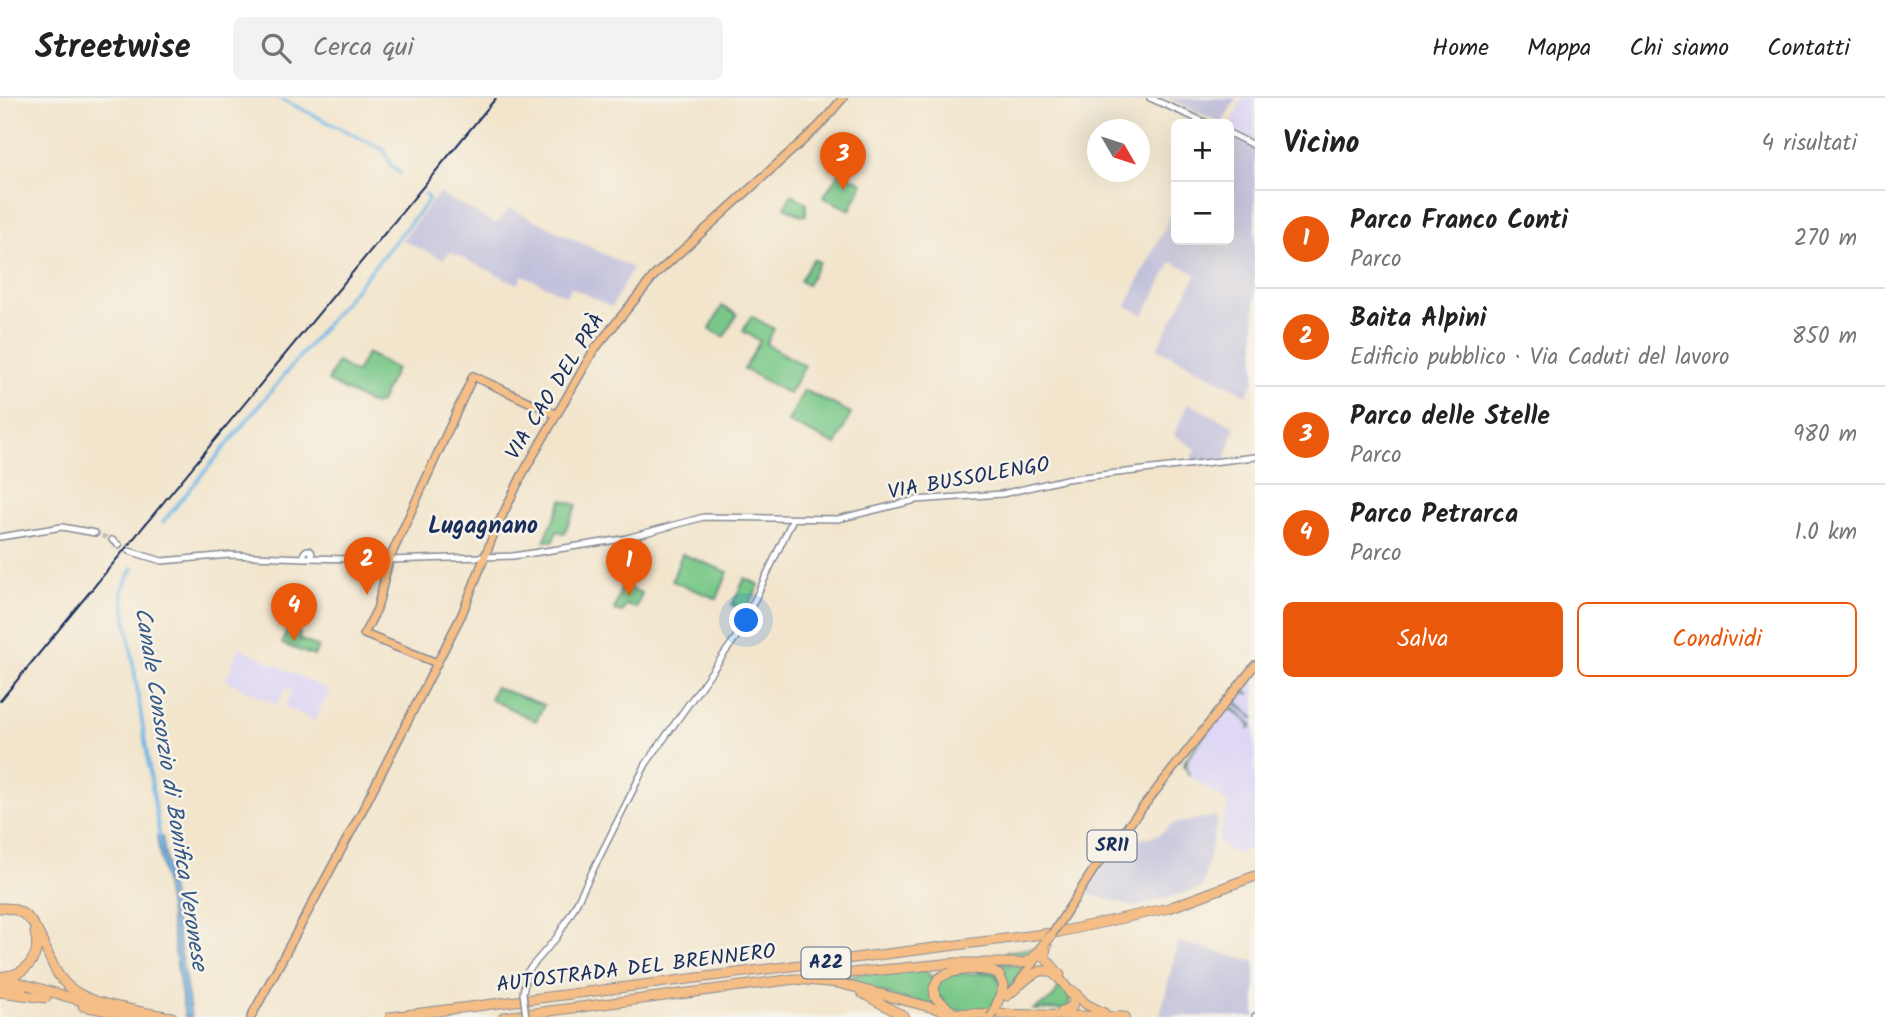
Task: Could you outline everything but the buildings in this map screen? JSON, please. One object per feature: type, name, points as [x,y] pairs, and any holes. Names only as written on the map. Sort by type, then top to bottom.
[{"type":"highway","name":"AUTOSTRADA DEL BRENNERO","points":[[390,1017],[1059,932],[1169,908],[1255,878]]},
{"type":"highway","name":"AUTOSTRADA DEL BRENNERO","points":[[431,1017],[1021,942],[1099,929],[1174,911],[1255,878]]},
{"type":"highway","points":[[0,910],[27,921],[36,935],[37,947],[28,967],[15,975],[0,976]]},
{"type":"highway","points":[[0,910],[19,911],[29,918],[55,971],[77,992],[142,1015]]},
{"type":"highway","points":[[504,1017],[795,979],[954,962],[1023,963],[1032,959],[1047,942]]},
{"type":"highway","points":[[1047,942],[1045,958],[1080,999],[1097,1011],[1116,1016]]},
{"type":"highway","points":[[995,1012],[1004,985],[999,975],[992,971],[952,972],[936,981],[935,997],[946,1008],[995,1012],[1066,1011],[1074,1002],[1058,978],[1044,970],[1032,973],[1007,996]]},
{"type":"highway","points":[[0,976],[46,993],[142,1015]]},
{"type":"highway","points":[[795,979],[838,983],[936,1010],[1125,1017]]},
{"type":"highway","points":[[528,1017],[803,983],[862,993],[949,1017]]},
{"type":"highway","points":[[0,984],[46,998]]},
{"type":"highway","points":[[0,992],[142,1015],[172,1017]]},
{"type":"highway","points":[[862,993],[905,1017]]},
{"type":"main road","name":"VIA CAO DEL PRÀ","points":[[251,1017],[362,816],[366,803],[449,639],[510,498],[555,414],[611,328],[654,276],[819,126],[843,98]]},
{"type":"main road","points":[[437,663],[364,634],[377,609],[389,560],[473,376],[555,414]]},
{"type":"main road","name":"SR11","points":[[995,1012],[1047,942],[1094,869],[1255,665]]},
{"type":"street","points":[[1150,98],[1198,119]]},
{"type":"street","points":[[1234,136],[1255,146]]},
{"type":"street","name":"VIA BUSSOLENGO","points":[[129,551],[162,561],[214,555],[308,555],[323,560],[389,560],[532,553],[623,539],[704,517],[792,521],[838,519],[916,500],[1002,494],[1066,479],[1255,457]]},
{"type":"street","points":[[528,1017],[523,993],[527,972],[557,937],[572,912],[629,797],[661,741],[717,668],[738,633],[792,521]]},
{"type":"street","points":[[0,537],[62,527],[95,533]]},
{"type":"street","points":[[112,540],[119,545]]},
{"type":"shaded area","points":[[1167,98],[1236,98],[1224,119],[1213,119]]},
{"type":"shaded area","points":[[1242,98],[1255,98],[1255,142],[1234,130],[1234,119]]},
{"type":"shaded area","points":[[1234,137],[1255,147],[1255,377],[1247,395],[1157,348],[1197,274],[1172,262],[1144,315],[1126,306],[1171,215],[1171,245],[1234,245]]},
{"type":"shaded area","points":[[439,193],[496,224],[510,208],[632,268],[612,307],[571,287],[566,296],[523,275],[518,284],[450,252],[443,259],[402,240]]},
{"type":"shaded area","points":[[1188,403],[1235,427],[1225,461],[1189,465],[1196,449],[1174,435]]},
{"type":"shaded area","points":[[239,647],[330,691],[314,721],[285,706],[291,692],[285,689],[277,705],[226,680]]},
{"type":"shaded area","points":[[1255,669],[1255,847],[1235,854],[1218,840],[1228,803],[1189,775],[1184,765],[1212,723]]},
{"type":"shaded area","points":[[1218,816],[1202,888],[1135,907],[1082,892],[1116,848],[1126,845],[1127,842],[1159,835],[1172,824]]},
{"type":"shaded area","points":[[1178,942],[1255,961],[1255,1017],[1160,1016]]},
{"type":"green space","points":[[840,172],[863,183],[850,210],[823,197]]},
{"type":"green space","points":[[792,194],[806,203],[806,215],[802,216],[785,207]]},
{"type":"green space","points":[[813,259],[819,262],[807,285],[800,281]]},
{"type":"green space","points":[[722,306],[737,314],[724,337],[710,329]]},
{"type":"green space","points":[[751,316],[774,329],[766,344],[805,366],[789,394],[744,369],[760,341],[743,331]]},
{"type":"green space","points":[[367,353],[396,369],[380,402],[373,405],[328,381],[337,362],[356,373]]},
{"type":"green space","points":[[804,390],[851,413],[836,445],[788,422]]},
{"type":"green space","points":[[562,500],[577,505],[564,533],[557,531],[553,541],[544,541]]},
{"type":"green space","points":[[682,554],[728,572],[717,599],[672,581]]},
{"type":"green space","points":[[745,578],[759,585],[746,611],[732,605]]},
{"type":"green space","points":[[622,586],[642,593],[636,608],[626,605],[622,612],[614,610]]},
{"type":"green space","points":[[288,628],[300,633],[299,639],[318,647],[314,656],[282,644]]},
{"type":"green space","points":[[495,687],[544,705],[536,721],[490,699]]},
{"type":"green space","points":[[1239,692],[1237,702],[1255,719],[1233,701],[1229,704],[1250,724],[1233,710],[1223,710],[1188,757],[1186,766],[1189,775],[1184,765],[1186,759],[1228,703]]},
{"type":"green space","points":[[1039,947],[1029,960],[999,962],[1006,952]]},
{"type":"green space","points":[[960,964],[1027,967],[1006,992],[1005,980]]},
{"type":"green space","points":[[922,968],[935,980],[932,987],[935,1008],[842,982],[843,976]]},
{"type":"green space","points":[[994,973],[1003,988],[988,1013],[954,1010],[936,994],[939,980],[950,974]]},
{"type":"green space","points":[[1059,982],[1071,996],[1067,1009],[1033,1010],[1054,996]]},
{"type":"water","points":[[157,836],[162,837],[175,917],[170,915]]},
{"type":"water","points":[[170,918],[175,920],[191,1017],[185,1017]]},
{"type":"waterway","points":[[279,98],[384,150],[392,167],[400,173]]},
{"type":"waterway","name":"Canale Consorzio di Bonifica Veronese","points":[[163,522],[429,200],[425,194]]},
{"type":"waterway","name":"Canale Consorzio di Bonifica Veronese","points":[[133,568],[122,590],[160,839]]},
{"type":"tunnel","points":[[95,533],[112,540]]},
{"type":"railway","points":[[0,701],[496,98]]},
{"type":"place","name":"Parco delle Stelle","points":[[843,190]]},
{"type":"place","name":"Baita Alpini","points":[[367,595]]},
{"type":"place","name":"Parco Franco Conti","points":[[629,596]]},
{"type":"place","name":"Parco Petrarca","points":[[294,641]]},
{"type":"district","name":"Lugagnano","points":[[483,526]]}]
